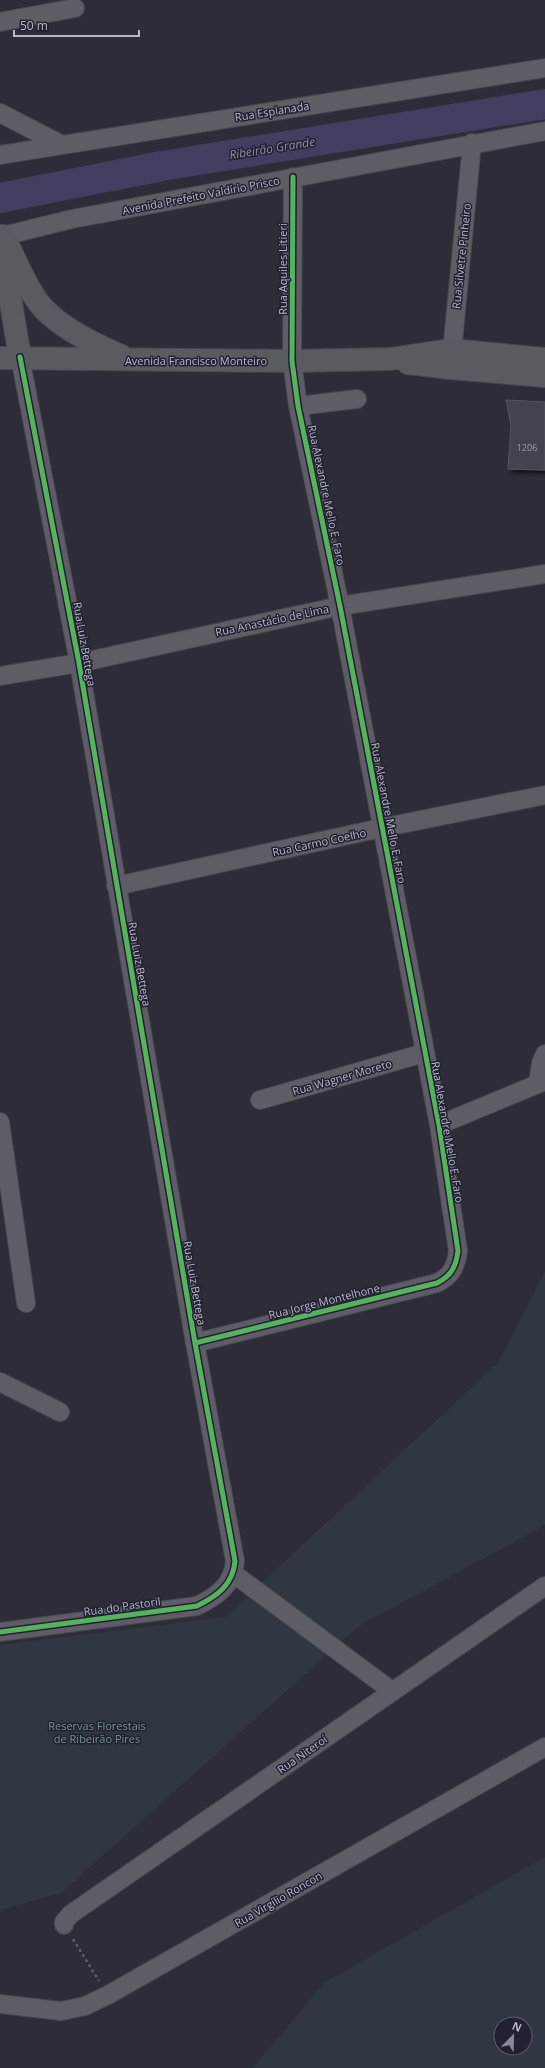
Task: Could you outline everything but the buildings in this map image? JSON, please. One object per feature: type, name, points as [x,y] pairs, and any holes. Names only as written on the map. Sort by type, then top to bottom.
[{"type":"main road","points":[[1,232],[10,358]]},
{"type":"main road","points":[[1,232],[33,293],[46,312],[89,341],[129,360]]},
{"type":"main road","name":"Avenida Francisco Monteiro","points":[[10,358],[129,360],[545,359]]},
{"type":"main road","name":"Avenida Francisco Monteiro","points":[[451,359],[545,376]]},
{"type":"street","points":[[0,22],[75,8]]},
{"type":"street","name":"Rua Esplanada","points":[[0,155],[545,68]]},
{"type":"street","points":[[0,113],[62,145]]},
{"type":"street","name":"Avenida Prefeito Valdírio Prisco","points":[[1,232],[472,143],[545,131]]},
{"type":"street","name":"Rua Silvetre Pinheiro","points":[[451,359],[472,143]]},
{"type":"street","name":"Rua Aquiles Litieri","points":[[292,360],[293,177]]},
{"type":"street","name":"Rua Luiz Bettega","points":[[10,358],[79,663],[195,1343],[233,1547],[234,1574]]},
{"type":"street","name":"Rua Alexandre Mello E. Faro","points":[[292,360],[298,406],[340,606],[424,1054],[439,1126],[457,1236],[458,1251],[454,1270]]},
{"type":"street","points":[[298,406],[357,399]]},
{"type":"street","name":"Rua Anastácio de Lima","points":[[0,676],[79,663],[340,606],[545,574]]},
{"type":"street","name":"Rua Carmo Coelho","points":[[116,886],[381,828],[545,795]]},
{"type":"street","name":"Rua Wagner Moreto","points":[[260,1100],[424,1054]]},
{"type":"street","points":[[439,1126],[542,1082],[541,1063],[545,1054]]},
{"type":"street","points":[[0,1122],[26,1303]]},
{"type":"street","name":"Rua Jorge Montelhone","points":[[195,1343],[437,1283],[446,1278],[454,1270]]},
{"type":"street","points":[[0,1382],[60,1412]]},
{"type":"street","points":[[234,1574],[392,1691]]},
{"type":"street","name":"Rua do Pastoril","points":[[0,1632],[197,1606],[212,1598],[225,1587],[234,1574]]},
{"type":"street","name":"Rua Niteroí","points":[[64,1925],[64,1922],[71,1914],[545,1586]]},
{"type":"street","name":"Rua Virgílio Roncon","points":[[0,2004],[61,2011],[85,2006],[108,1996],[545,1747]]},
{"type":"path","points":[[64,1925],[108,1996]]},
{"type":"green space","name":"Reservas Florestais de Ribeirão Pires","points":[[545,1271],[545,1525],[359,1626],[61,1893],[0,1910],[0,1645],[225,1617],[498,1363]]},
{"type":"green space","points":[[545,1857],[545,2068],[253,2068],[324,1983]]},
{"type":"waterway","name":"Ribeirão Grande","points":[[0,198],[162,166],[545,104]]},
{"type":"cycle path","points":[[195,1343],[437,1283],[446,1277],[452,1270],[456,1262],[458,1251],[439,1125],[340,606],[298,406],[292,361],[293,177]]},
{"type":"cycle path","points":[[0,1632],[197,1606],[223,1589],[231,1577],[235,1561],[195,1343],[79,663],[20,357]]}]
